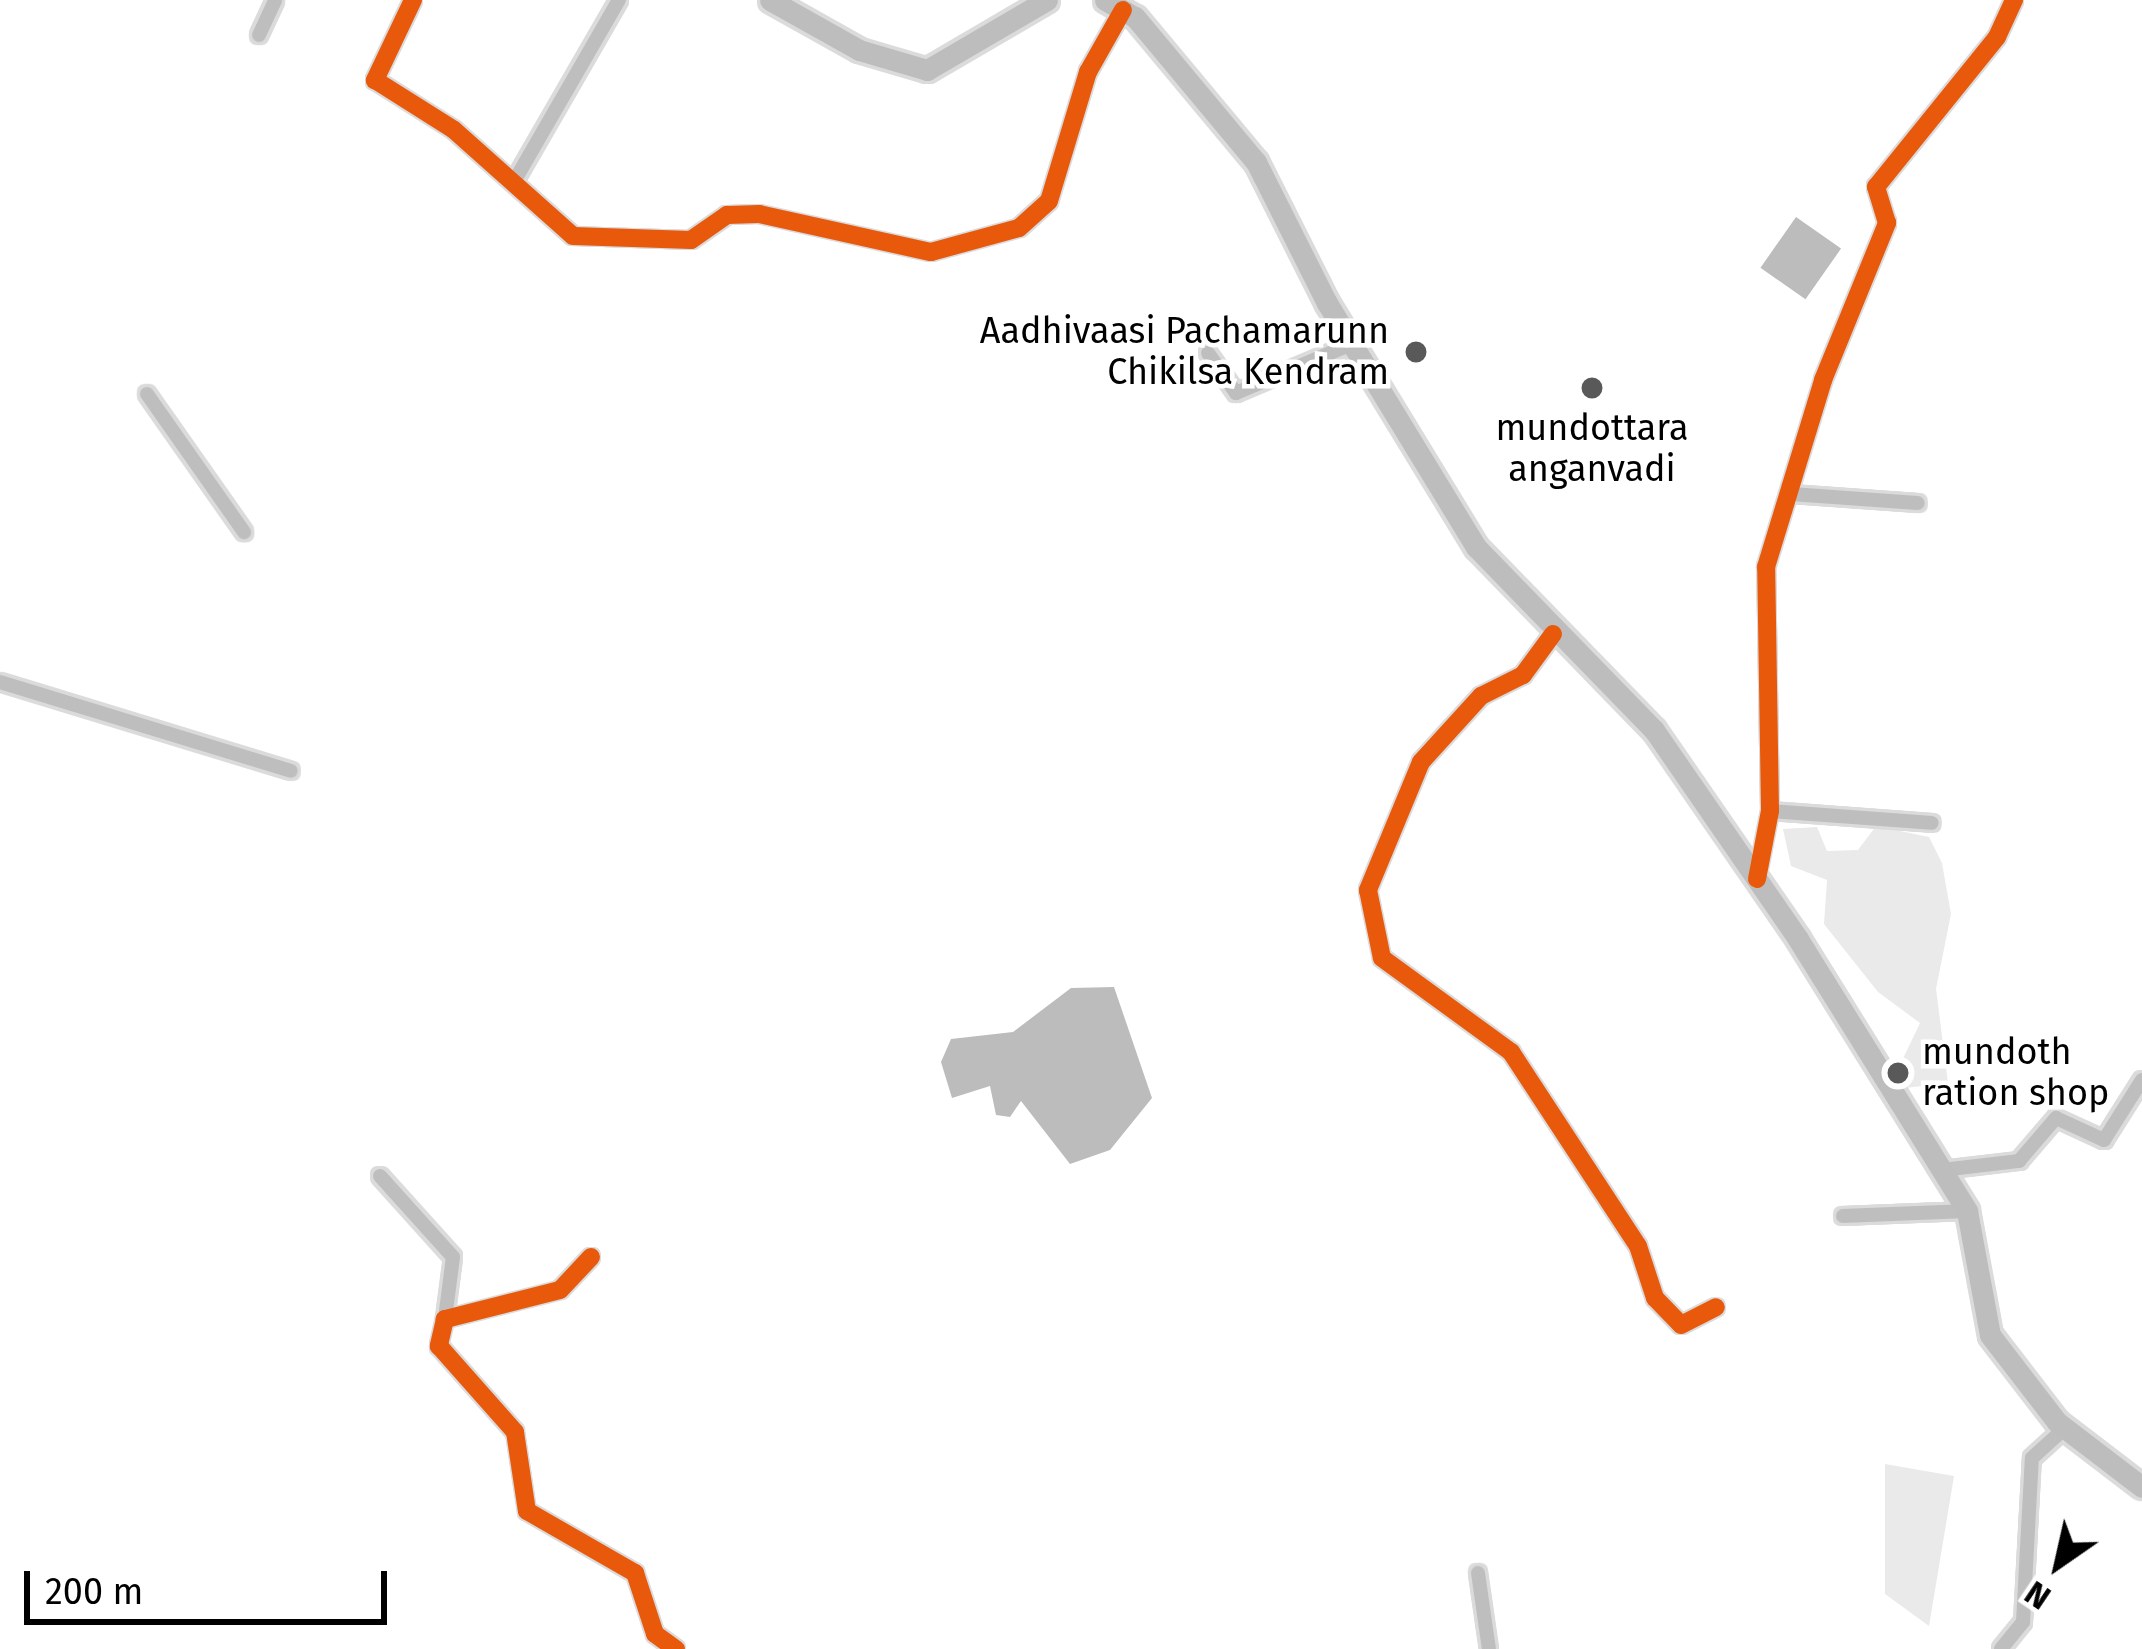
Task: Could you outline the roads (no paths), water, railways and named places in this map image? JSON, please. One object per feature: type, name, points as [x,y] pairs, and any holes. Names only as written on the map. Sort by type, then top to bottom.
[{"type":"main road","points":[[770,0],[859,50],[927,70],[1047,0]]},
{"type":"main road","points":[[1114,5],[1256,162],[1354,343],[1476,547],[1553,634],[1654,730],[1757,879],[1967,1210],[1990,1334],[2065,1428],[2142,1486]]},
{"type":"street","points":[[259,35],[275,0]]},
{"type":"street","points":[[412,0],[375,80],[515,180],[573,236],[691,240],[728,215],[759,214],[931,252],[1019,228],[1049,201],[1114,5]]},
{"type":"street","points":[[515,180],[619,0]]},
{"type":"street","points":[[1757,879],[1770,811],[1766,567],[1888,223],[1876,187],[1997,37],[2014,0]]},
{"type":"street","points":[[1208,353],[1223,390],[1236,393],[1354,343]]},
{"type":"street","points":[[147,394],[244,532]]},
{"type":"street","points":[[1791,494],[1918,503]]},
{"type":"street","points":[[1553,634],[1523,675],[1481,695],[1421,763],[1368,890],[1382,958],[1511,1052],[1638,1246],[1654,1298],[1681,1324],[1716,1307]]},
{"type":"street","points":[[0,682],[291,771]]},
{"type":"street","points":[[1770,811],[1932,823]]},
{"type":"street","points":[[1942,1170],[2019,1161],[2056,1118],[2104,1140],[2142,1080]]},
{"type":"street","points":[[380,1176],[452,1258],[442,1356],[515,1432],[527,1511],[635,1573],[655,1634],[676,1649]]},
{"type":"street","points":[[1843,1216],[1967,1210]]},
{"type":"street","points":[[445,1318],[560,1290],[591,1257]]},
{"type":"street","points":[[2001,1649],[2023,1622],[2032,1458],[2065,1428]]},
{"type":"street","points":[[1478,1574],[1489,1649]]},
{"type":"place","name":"Aadhivaasi Pachamarunn Chikilsa Kendram","points":[[1416,352]]},
{"type":"place","name":"mundottara anganvadi","points":[[1592,388]]},
{"type":"place","name":"mundoth ration shop","points":[[1898,1073]]}]
